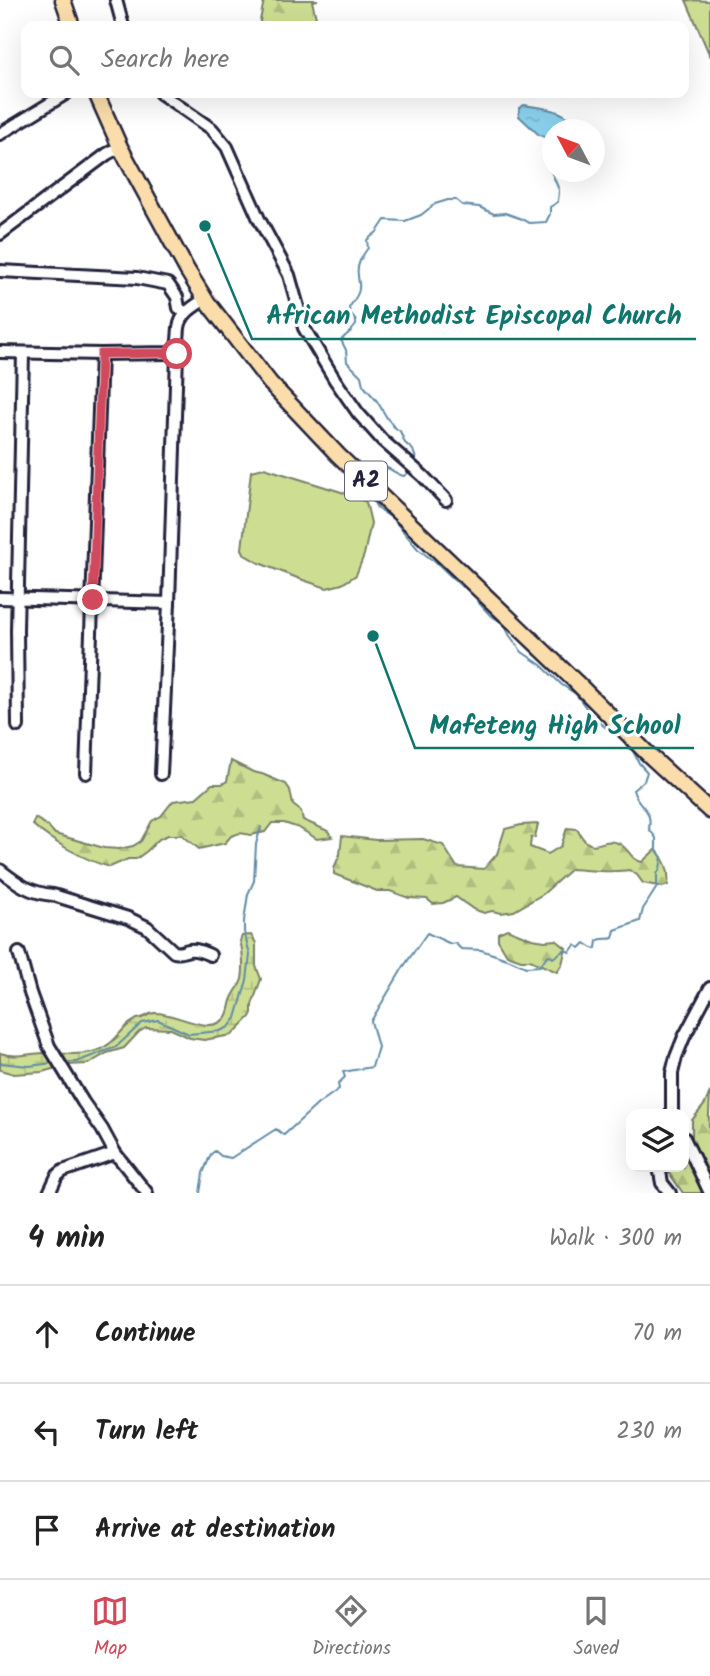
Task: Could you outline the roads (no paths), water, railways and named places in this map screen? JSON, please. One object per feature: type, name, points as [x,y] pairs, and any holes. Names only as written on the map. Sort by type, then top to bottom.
[{"type":"main road","points":[[63,0],[70,21]]},
{"type":"main road","name":"A2","points":[[98,98],[120,147],[169,239],[205,299],[270,383],[338,455],[710,811]]},
{"type":"street","points":[[116,0],[121,21]]},
{"type":"street","points":[[0,134],[59,98]]},
{"type":"street","points":[[167,98],[212,129],[227,147],[259,219],[289,275],[304,328],[358,413],[446,500]]},
{"type":"street","points":[[0,234],[120,147]]},
{"type":"street","points":[[0,271],[137,278],[168,284],[177,297],[179,308],[186,313]]},
{"type":"street","points":[[0,352],[170,353],[178,346],[180,324],[186,313],[205,299]]},
{"type":"street","points":[[161,774],[169,603],[175,351]]},
{"type":"street","points":[[18,726],[23,353]]},
{"type":"street","points":[[86,773],[101,354]]},
{"type":"street","points":[[0,598],[169,603]]},
{"type":"street","points":[[0,870],[30,891],[66,898],[128,918],[147,928],[174,952],[198,950],[210,955]]},
{"type":"street","points":[[19,953],[49,1046],[115,1153],[147,1193]]},
{"type":"street","points":[[672,1109],[672,1073],[676,1057],[689,1025],[710,988]]},
{"type":"street","points":[[689,1149],[710,1193]]},
{"type":"street","points":[[49,1193],[57,1176],[63,1171],[115,1153]]},
{"type":"street","points":[[660,1172],[662,1183],[670,1193]]},
{"type":"water","points":[[524,105],[547,109],[561,113],[569,119],[542,119],[542,136],[519,116],[519,108]]},
{"type":"waterway","points":[[415,463],[413,450],[363,385],[361,376],[347,362],[346,350],[341,340],[356,325],[349,308],[359,291],[358,268],[368,248],[367,240],[385,220],[405,221],[421,215],[435,204],[448,200],[456,200],[462,205],[479,207],[494,214],[505,213],[529,223],[546,222],[550,207],[558,202],[559,190],[556,182]]},
{"type":"waterway","points":[[379,486],[376,470],[380,468],[387,468],[404,476],[410,471]]},
{"type":"waterway","points":[[370,496],[377,508],[393,519],[418,549],[462,587]]},
{"type":"waterway","points":[[200,1193],[203,1173],[215,1151],[221,1156],[231,1158],[276,1129],[284,1135],[339,1089],[338,1084],[345,1077],[343,1072],[372,1067],[378,1047],[371,1021],[427,933],[451,944],[455,943],[461,949],[481,950],[526,967],[540,966],[549,955],[553,958],[564,950],[570,952],[575,945],[580,948],[585,943],[594,949],[597,941],[613,938],[615,930],[640,921],[643,909],[657,887],[657,874],[662,857],[656,849],[656,838],[649,829],[649,816],[633,790],[644,781],[647,772],[623,740],[594,719],[576,694],[522,652],[504,624],[490,615],[477,601]]},
{"type":"waterway","points":[[65,1062],[76,1062],[116,1047],[142,1023],[158,1020],[189,1034],[220,1031],[229,1027],[236,1018],[247,980],[250,955],[244,921],[248,894],[254,881],[256,844],[261,827]]},
{"type":"waterway","points":[[0,1063],[29,1066],[53,1063]]},
{"type":"place","name":"African Methodist Episcopal Church","points":[[205,226]]},
{"type":"place","name":"Mafeteng High School","points":[[373,636]]}]
